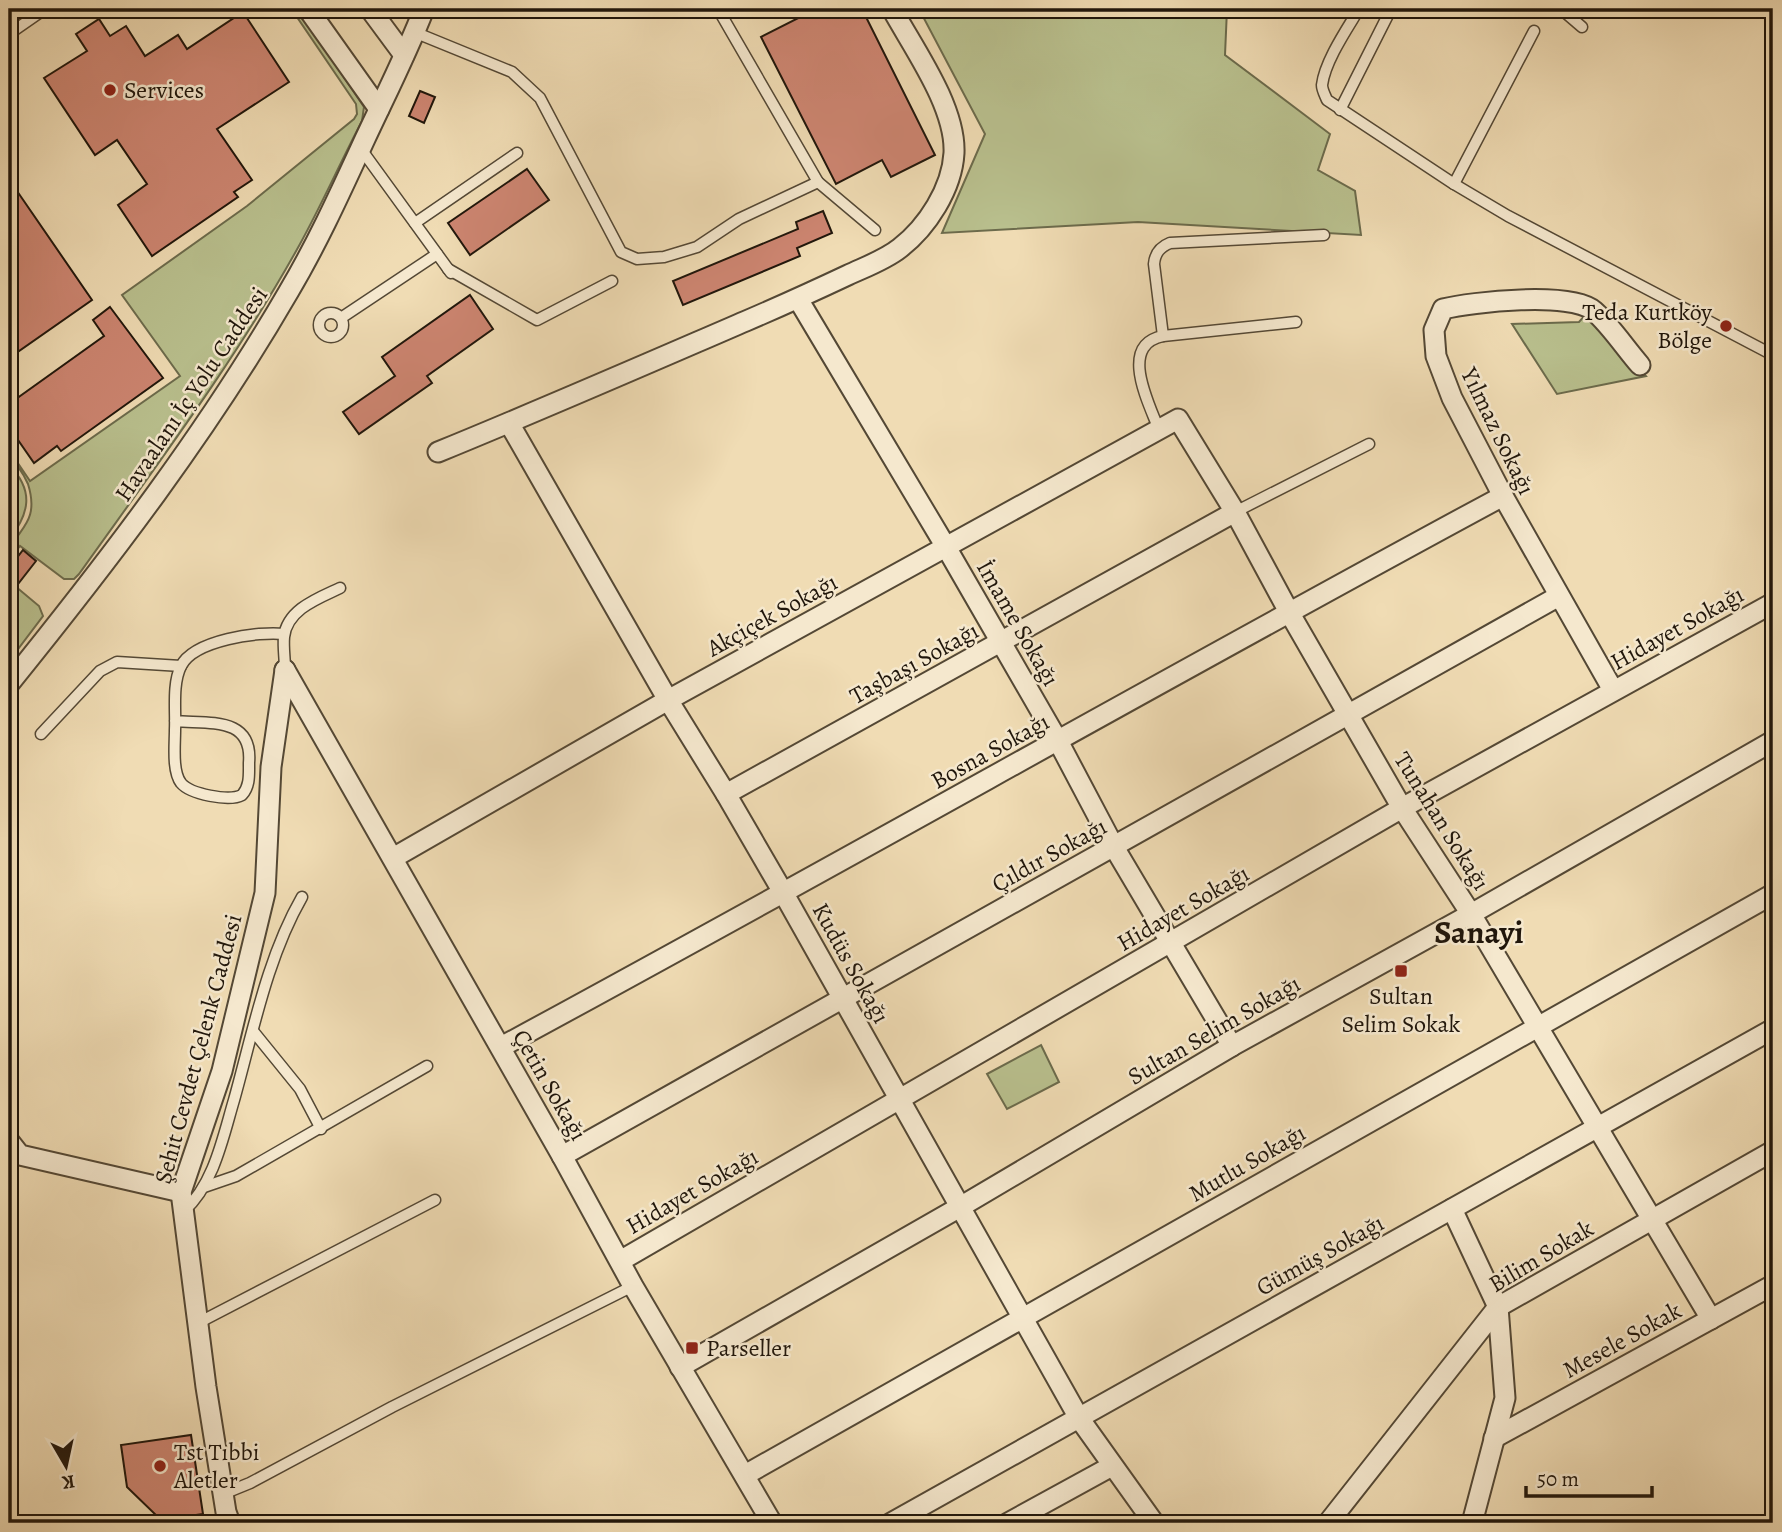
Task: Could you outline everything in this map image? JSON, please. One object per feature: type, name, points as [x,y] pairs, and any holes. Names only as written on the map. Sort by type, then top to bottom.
[{"type":"street","points":[[309,9],[379,109]]},
{"type":"street","points":[[370,9],[404,55]]},
{"type":"street","name":"Havaalanı İç Yolu Caddesi","points":[[9,684],[97,575],[228,389],[295,281],[361,149],[424,9]]},
{"type":"street","points":[[438,452],[798,299],[901,248],[929,216],[949,179],[954,155],[954,134],[947,110],[892,9]]},
{"type":"street","name":"İmame Sokağı","points":[[798,299],[946,547],[1058,741],[1114,847],[1232,1046]]},
{"type":"street","name":"Yılmaz Sokağı","points":[[1613,690],[1503,496],[1452,398],[1436,356],[1434,330],[1443,309],[1466,304],[1524,300],[1563,302],[1592,309],[1640,365]]},
{"type":"street","name":"Akçiçek Sokağı","points":[[393,858],[668,700],[1178,419]]},
{"type":"street","name":"Tunahan Sokağı","points":[[1178,419],[1235,512],[1289,612],[1402,808],[1471,914],[1711,1319]]},
{"type":"street","name":"Kudüs Sokağı","points":[[509,423],[668,700],[784,894],[1079,1418],[1154,1523]]},
{"type":"street","name":"Bosna Sokağı","points":[[501,1047],[784,894],[1289,612],[1503,496]]},
{"type":"street","name":"Taşbaşı Sokağı","points":[[726,794],[1235,512]]},
{"type":"street","name":"Çıldır Sokağı","points":[[562,1156],[1559,596]]},
{"type":"street","name":"Hidayet Sokağı","points":[[620,1261],[1402,808],[1773,603]]},
{"type":"street","name":"Çetin Sokağı","points":[[285,670],[501,1047],[633,1286],[772,1523]]},
{"type":"street","name":"Şehit Cevdet Çelenk Caddesi","points":[[230,1523],[223,1494],[182,1202],[222,1071],[265,892],[271,767],[285,670]]},
{"type":"street","name":"Sultan Selim Sokağı","points":[[680,1367],[960,1207],[1232,1046],[1471,914],[1773,741]]},
{"type":"street","name":"Mutlu Sokağı","points":[[745,1475],[1773,894]]},
{"type":"street","name":"Gümüş Sokağı","points":[[891,1523],[1773,1030]]},
{"type":"street","name":"Bilim Sokak","points":[[1328,1523],[1498,1307],[1773,1151]]},
{"type":"street","points":[[12,1154],[182,1202]]},
{"type":"street","points":[[1452,1209],[1498,1307],[1504,1398],[1472,1523]]},
{"type":"street","name":"Mesele Sokak","points":[[1494,1438],[1773,1285]]},
{"type":"street","points":[[1008,1523],[1112,1466]]},
{"type":"lane","points":[[9,34],[45,9]]},
{"type":"lane","points":[[718,9],[818,182],[875,230]]},
{"type":"lane","points":[[1359,9],[1334,53],[1322,87],[1327,100],[1454,184],[1544,235],[1773,355]]},
{"type":"lane","points":[[1340,110],[1391,9]]},
{"type":"lane","points":[[1561,9],[1582,27]]},
{"type":"lane","points":[[1454,184],[1534,31]]},
{"type":"lane","points":[[414,32],[512,72],[540,98],[621,252],[637,259],[664,257],[697,247],[739,219],[818,182]]},
{"type":"lane","points":[[361,149],[456,280]]},
{"type":"lane","points":[[415,223],[517,153]]},
{"type":"lane","points":[[1163,336],[1154,264],[1161,247],[1170,243],[1324,235]]},
{"type":"lane","points":[[341,318],[437,254]]},
{"type":"lane","points":[[448,269],[537,320],[612,281]]},
{"type":"lane","points":[[1159,430],[1139,368],[1139,354],[1147,342],[1163,336],[1296,322]]},
{"type":"lane","points":[[1235,512],[1369,444]]},
{"type":"lane","points":[[285,670],[284,634],[296,614],[304,606],[340,588]]},
{"type":"lane","points":[[176,721],[234,726],[244,735],[250,754],[248,785],[242,795],[227,799],[193,791],[181,783],[176,768],[176,721],[176,686],[181,666],[193,652],[233,638],[267,632],[284,634]]},
{"type":"lane","points":[[41,734],[100,671],[117,662],[181,666]]},
{"type":"lane","points":[[204,1187],[221,1143],[276,950],[302,897]]},
{"type":"lane","points":[[253,1031],[300,1089],[321,1129]]},
{"type":"lane","points":[[182,1202],[204,1187],[236,1176],[321,1129],[427,1066]]},
{"type":"lane","points":[[198,1322],[435,1200]]},
{"type":"lane","points":[[223,1494],[250,1483],[391,1407],[633,1286]]},
{"type":"green space","points":[[919,9],[1227,9],[1225,55],[1330,134],[1318,170],[1355,191],[1361,235],[1138,222],[942,233],[985,134]]},
{"type":"green space","points":[[302,15],[364,107],[362,121],[308,229],[222,371],[79,574],[74,579],[64,579],[20,546],[9,560],[10,550],[28,520],[31,499],[28,484],[9,458],[9,450],[30,481],[180,376],[122,295],[247,206],[357,114],[356,104],[297,17]]},
{"type":"green space","points":[[1588,312],[1646,376],[1557,394],[1512,324],[1579,322]]},
{"type":"green space","points":[[9,465],[23,484],[26,502],[21,521],[9,540]]},
{"type":"green space","points":[[9,581],[39,606],[43,616],[9,661]]},
{"type":"green space","points":[[1041,1045],[1059,1082],[1007,1109],[987,1074]]},
{"type":"building","points":[[816,9],[862,9],[935,155],[891,177],[882,160],[836,184],[761,37]]},
{"type":"building","points":[[243,12],[289,82],[217,129],[252,180],[234,192],[238,197],[152,256],[118,205],[147,184],[117,140],[95,155],[44,78],[87,51],[76,34],[99,19],[110,36],[126,26],[145,56],[178,35],[187,49]]},
{"type":"building","points":[[420,91],[435,97],[424,123],[409,116]]},
{"type":"building","points":[[527,169],[549,200],[470,255],[448,223]]},
{"type":"building","points":[[17,191],[92,300],[9,358],[9,197]]},
{"type":"building","points":[[823,211],[832,233],[797,248],[800,256],[683,305],[673,281],[798,229],[796,222]]},
{"type":"building","points":[[470,295],[493,329],[427,376],[432,383],[359,434],[343,412],[395,376],[382,357]]},
{"type":"building","points":[[110,307],[163,378],[61,451],[57,446],[34,463],[9,427],[9,404],[104,336],[93,320]]},
{"type":"building","points":[[23,550],[36,561],[18,584],[9,576],[9,568]]},
{"type":"building","name":"Tst Tıbbi Aletler","points":[[191,1435],[203,1514],[161,1520],[127,1487],[121,1445]]},
{"type":"place","name":"Services","points":[[110,90]]},
{"type":"place","name":"Teda Kurtköy Bölge","points":[[1726,326]]},
{"type":"place","name":"Sultan Selim Sokak","points":[[1401,971]]},
{"type":"place","name":"Parseller","points":[[692,1348]]},
{"type":"place","name":"Tst Tıbbi Aletler","points":[[160,1466]]},
{"type":"district","name":"Sanayi","points":[[1479,932]]}]
